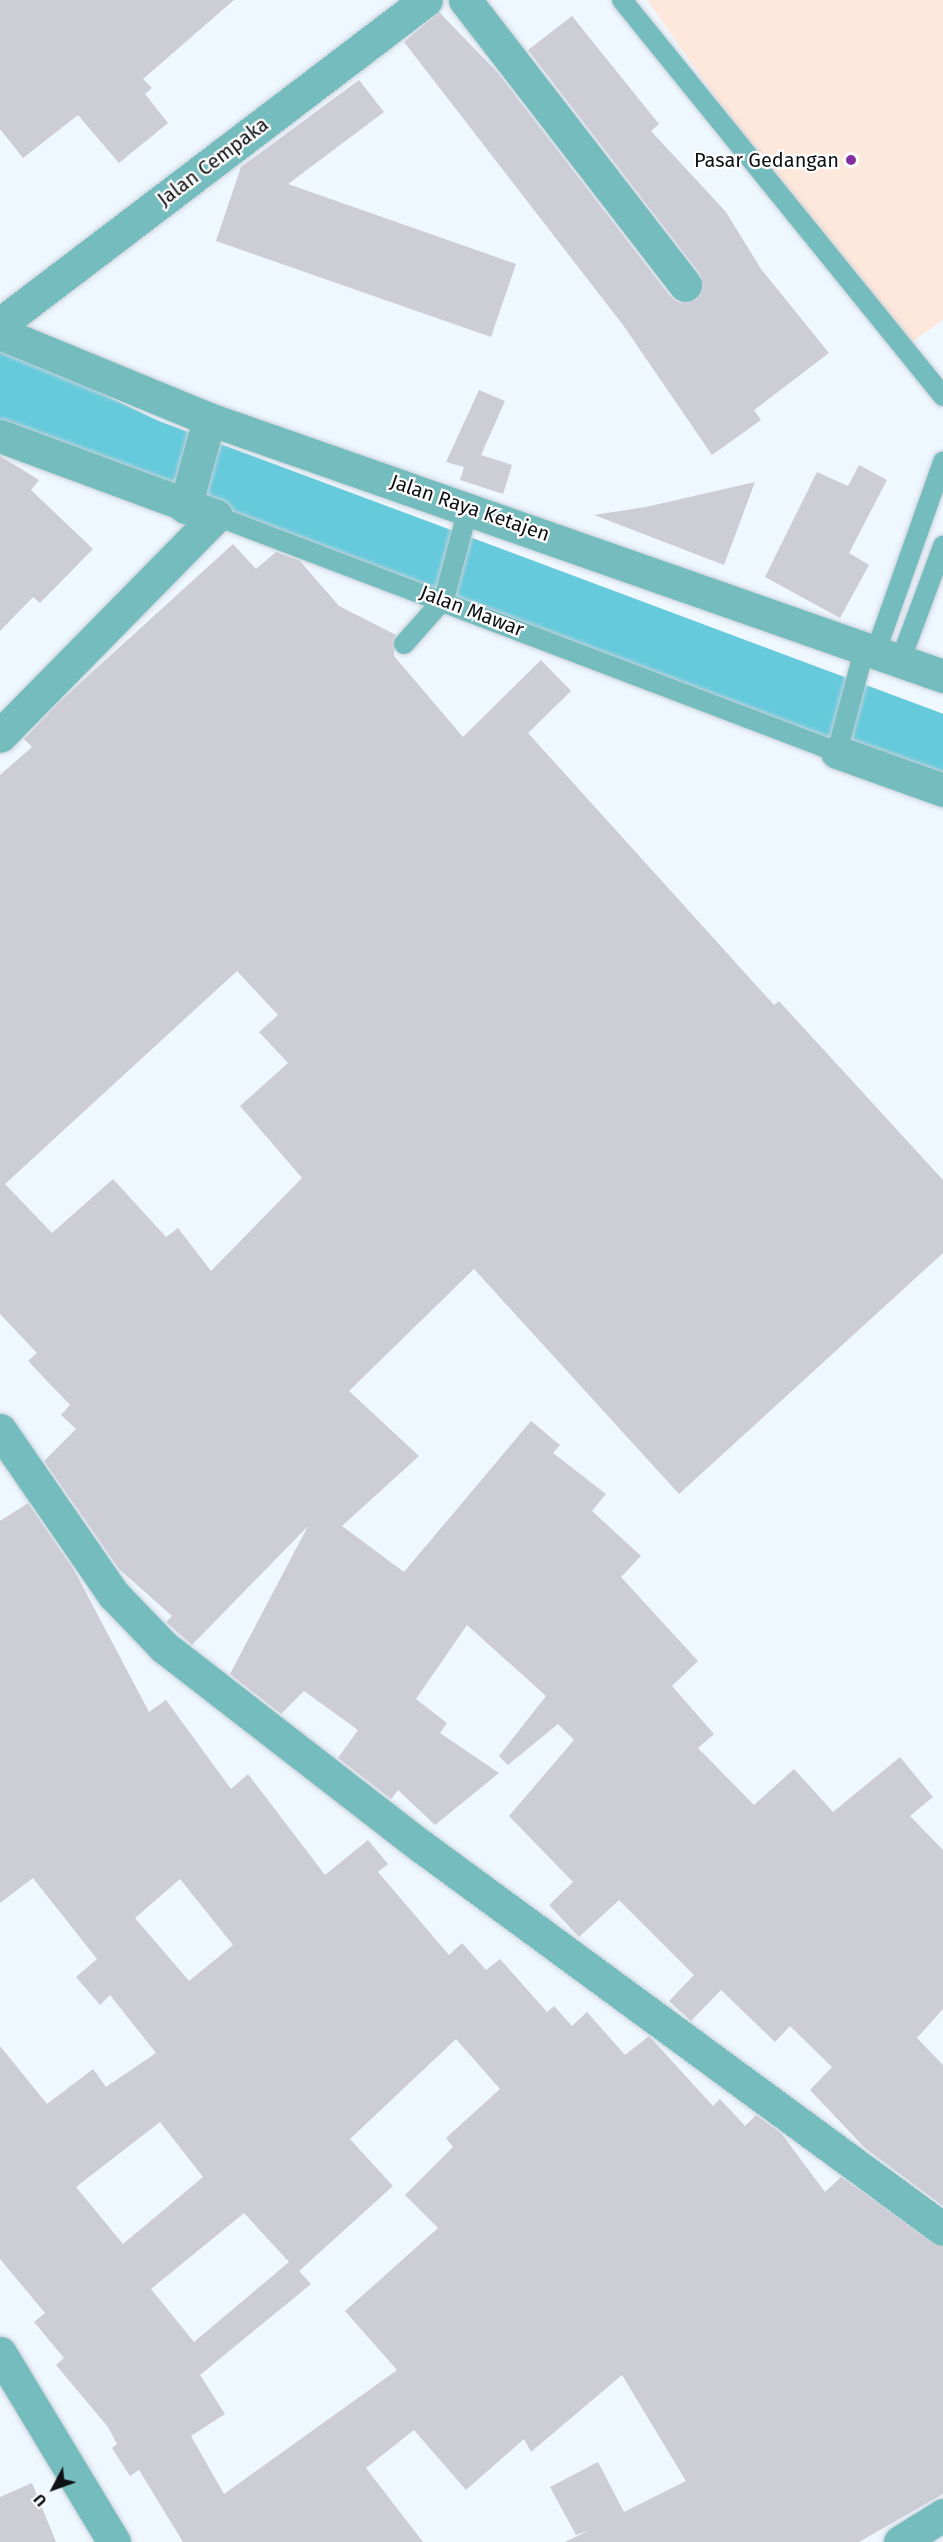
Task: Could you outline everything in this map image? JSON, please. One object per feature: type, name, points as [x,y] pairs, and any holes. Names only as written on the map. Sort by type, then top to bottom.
[{"type":"street","name":"Jalan Cempaka","points":[[0,324],[426,0]]},
{"type":"street","points":[[465,0],[685,285]]},
{"type":"street","name":"Jalan Raya Ketajen","points":[[0,333],[205,432],[465,520],[881,652],[943,676]]},
{"type":"street","points":[[188,497],[205,432]]},
{"type":"street","name":"Jalan Mawar","points":[[0,436],[188,497],[216,516]]},
{"type":"street","points":[[0,736],[216,516]]},
{"type":"street","name":"Jalan Mawar","points":[[838,744],[943,790]]},
{"type":"street","points":[[0,1430],[114,1595],[164,1647],[421,1846],[943,2229]]},
{"type":"street","points":[[0,2353],[114,2542]]},
{"type":"street","points":[[900,2542],[943,2515]]},
{"type":"lane","points":[[622,0],[943,396]]},
{"type":"lane","points":[[881,652],[943,462]]},
{"type":"lane","name":"Jalan Mawar","points":[[216,516],[446,592],[838,744]]},
{"type":"lane","points":[[404,644],[446,592],[465,520]]},
{"type":"lane","points":[[838,744],[855,682],[881,652],[943,546]]},
{"type":"shaded area","name":"Pasar Gedangan","points":[[647,0],[943,0],[943,320],[896,353]]},
{"type":"building","points":[[0,0],[234,0],[143,79],[152,88],[145,94],[168,123],[119,163],[78,115],[23,158],[0,129]]},
{"type":"building","points":[[439,12],[498,73],[670,296],[678,302],[696,300],[702,292],[700,274],[528,50],[572,16],[659,124],[651,131],[726,212],[761,269],[829,353],[754,410],[761,420],[712,455],[623,325],[404,42]]},
{"type":"building","points":[[359,80],[384,112],[288,184],[516,264],[491,337],[216,241],[241,167]]},
{"type":"building","points":[[479,390],[505,401],[481,455],[512,465],[503,494],[460,480],[464,467],[446,462]]},
{"type":"building","points":[[0,456],[39,480],[31,490],[93,549],[40,603],[33,597],[0,631]]},
{"type":"building","points":[[859,465],[887,480],[849,553],[869,565],[840,618],[765,577],[817,472],[848,486]]},
{"type":"building","points":[[755,482],[724,565],[594,515],[646,507]]},
{"type":"building","points":[[233,544],[256,569],[276,552],[299,560],[339,606],[396,635],[394,656],[463,737],[541,660],[571,691],[528,733],[774,1005],[779,1001],[943,1180],[943,1253],[679,1494],[474,1269],[349,1391],[419,1456],[342,1526],[404,1572],[531,1421],[560,1445],[553,1453],[606,1494],[592,1511],[641,1556],[621,1577],[698,1661],[672,1686],[714,1734],[698,1748],[754,1805],[794,1769],[833,1812],[900,1757],[933,1797],[910,1816],[943,1850],[943,2009],[917,2038],[943,2065],[943,2206],[865,2148],[810,2090],[832,2067],[790,2026],[775,2042],[721,1990],[691,2021],[669,2001],[694,1975],[619,1900],[579,1937],[549,1905],[573,1882],[509,1816],[574,1740],[558,1724],[508,1765],[499,1756],[546,1696],[467,1625],[416,1699],[447,1723],[440,1733],[499,1773],[435,1825],[398,1790],[391,1799],[338,1758],[358,1730],[304,1691],[281,1714],[230,1674],[308,1526],[192,1645],[166,1622],[172,1616],[119,1569],[44,1461],[76,1429],[61,1415],[70,1405],[28,1361],[37,1353],[0,1314],[0,775],[32,747],[24,739],[57,704]],"holes":[[[237,971],[278,1015],[259,1032],[288,1063],[240,1106],[302,1178],[211,1271],[178,1228],[166,1237],[113,1179],[52,1233],[5,1184]]]},
{"type":"building","points":[[28,1503],[74,1570],[149,1712],[166,1700],[231,1789],[248,1774],[325,1875],[368,1840],[388,1864],[378,1872],[449,1955],[462,1943],[486,1970],[500,1959],[547,2012],[554,2006],[572,2026],[587,2012],[625,2055],[649,2036],[713,2106],[720,2099],[745,2126],[756,2115],[781,2133],[825,2192],[841,2177],[943,2247],[943,2494],[859,2542],[565,2542],[588,2531],[576,2535],[550,2487],[598,2462],[624,2512],[686,2481],[622,2375],[531,2452],[524,2439],[466,2490],[414,2430],[366,2468],[423,2542],[183,2542],[139,2470],[130,2476],[112,2448],[117,2444],[108,2427],[56,2365],[64,2358],[34,2322],[45,2313],[0,2259],[0,2046],[47,2104],[93,2069],[106,2087],[156,2053],[110,1995],[100,2005],[76,1977],[97,1959],[33,1878],[0,1903],[0,1521]],"holes":[[[180,1879],[233,1945],[189,1981],[135,1918]],[[456,2039],[500,2089],[446,2138],[453,2147],[405,2195],[438,2228],[345,2311],[397,2370],[224,2494],[191,2436],[225,2414],[200,2375],[311,2284],[299,2271],[393,2186],[350,2139]],[[160,2122],[203,2177],[123,2244],[76,2187]],[[244,2213],[289,2262],[194,2342],[151,2289]]]},
{"type":"building","points":[[32,2483],[56,2542],[0,2542],[0,2497]]},
{"type":"waterway","points":[[0,382],[145,452],[943,750]]},
{"type":"place","name":"Pasar Gedangan","points":[[851,160]]}]
